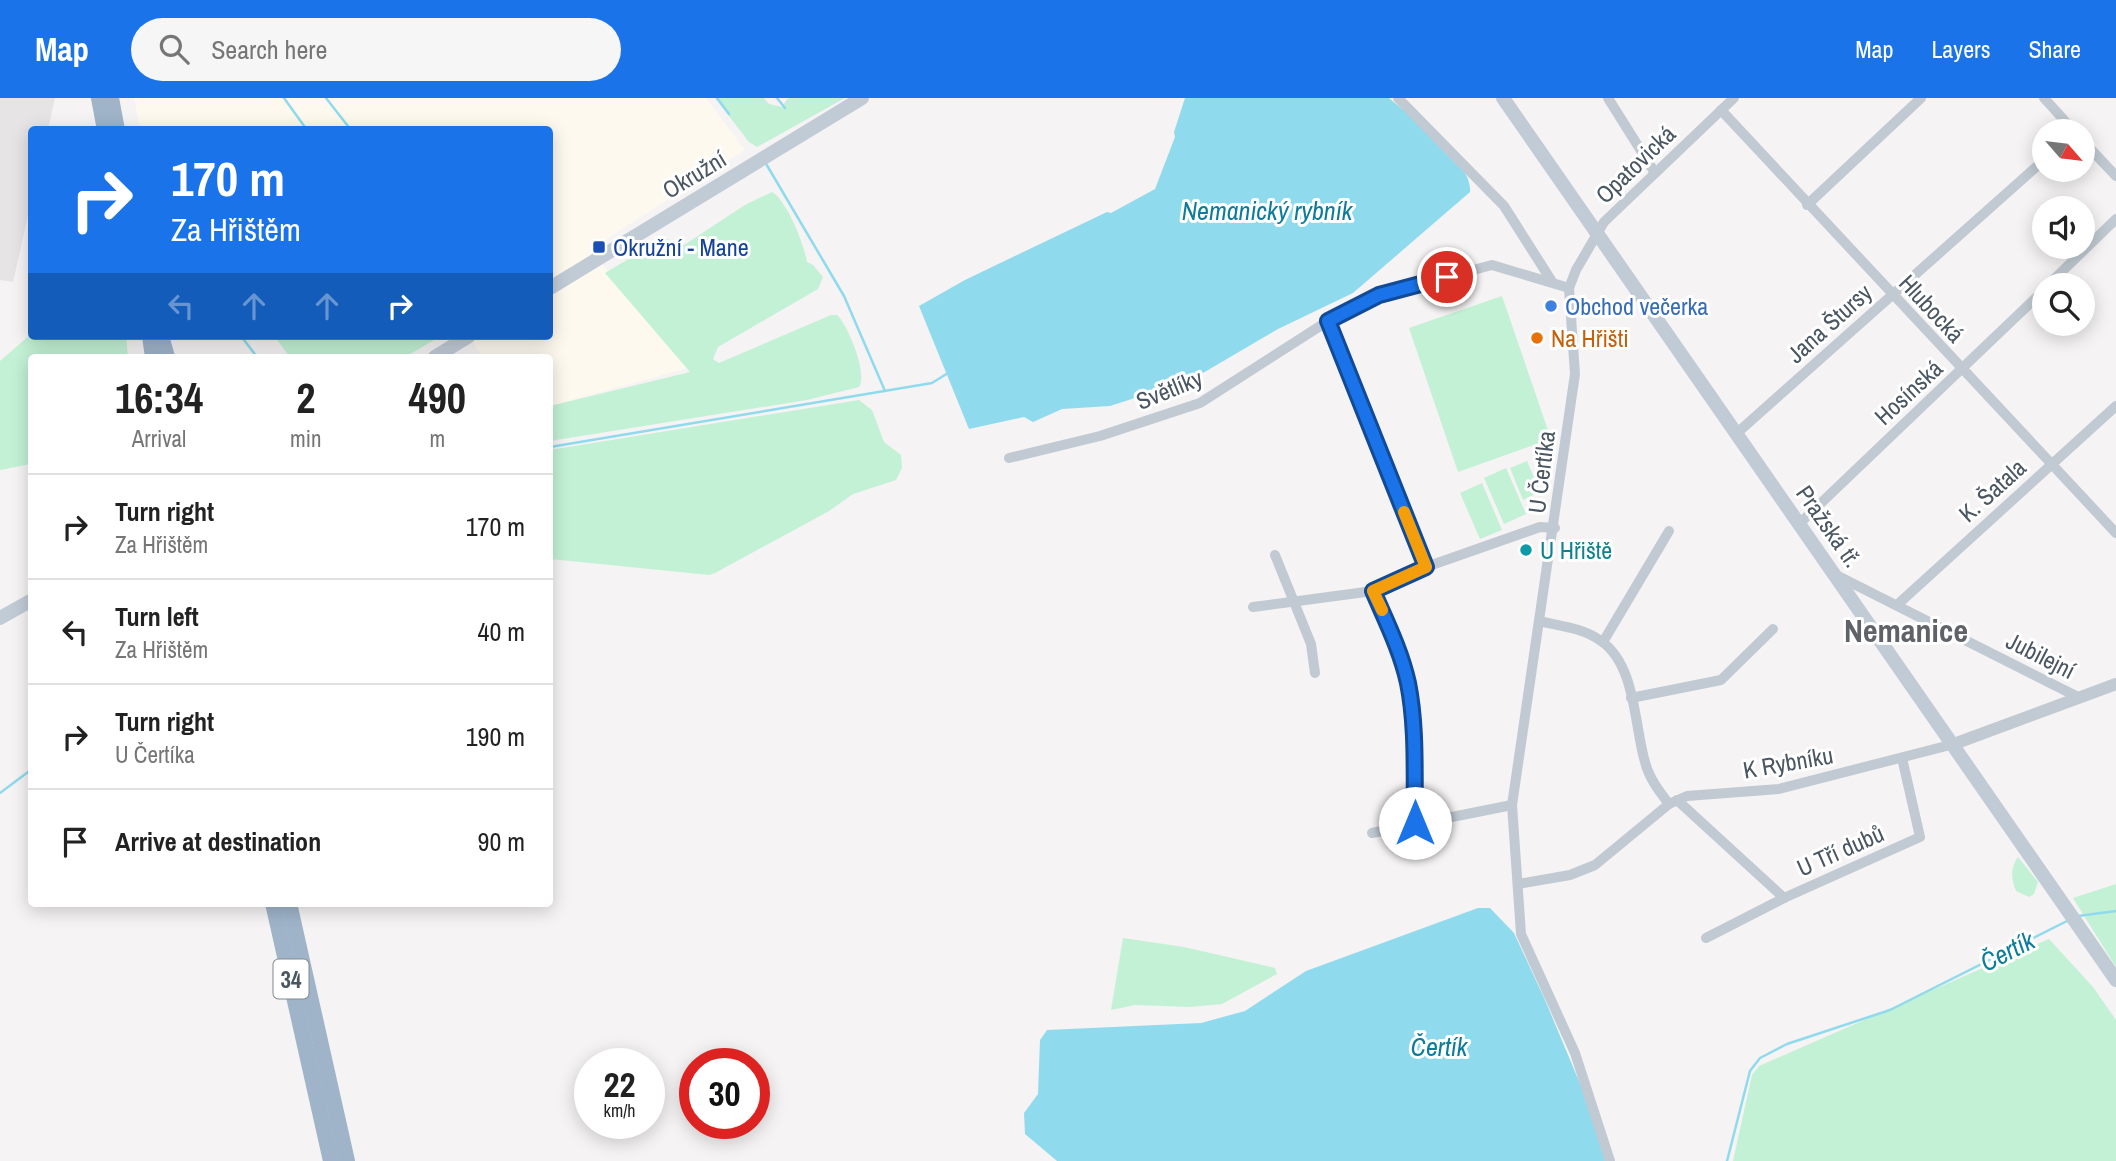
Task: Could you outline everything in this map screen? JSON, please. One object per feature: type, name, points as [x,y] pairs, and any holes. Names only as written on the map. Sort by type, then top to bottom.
[{"type":"highway","points":[[99,98],[104,126]]},
{"type":"highway","points":[[111,98],[116,126]]},
{"type":"highway","name":"34","points":[[274,907],[331,1161]]},
{"type":"highway","name":"34","points":[[290,907],[347,1161]]},
{"type":"main road","name":"Okružní","points":[[553,286],[862,98]]},
{"type":"main road","name":"Pražská tř.","points":[[1503,98],[2116,980]]},
{"type":"main road","points":[[440,354],[463,340]]},
{"type":"main road","points":[[0,618],[28,602]]},
{"type":"street","points":[[1398,98],[1504,206],[1551,280]]},
{"type":"street","points":[[1608,98],[1655,173]]},
{"type":"street","name":"Opatovická","points":[[1569,288],[1576,270],[1604,222],[1734,98]]},
{"type":"street","points":[[1807,205],[1921,98]]},
{"type":"street","points":[[2044,98],[2063,119]]},
{"type":"street","name":"Hlubocká","points":[[1721,110],[1961,371],[2116,533]]},
{"type":"street","points":[[2095,154],[2116,176]]},
{"type":"street","name":"Jana Štursy","points":[[1737,433],[2032,171]]},
{"type":"street","points":[[2060,273],[2116,219]]},
{"type":"street","points":[[1426,567],[1328,321],[1379,295],[1492,265],[1551,280],[1569,288]]},
{"type":"street","name":"U Čertíka","points":[[1569,288],[1575,373],[1555,528],[1512,805],[1521,934],[1575,1053],[1610,1161]]},
{"type":"street","name":"Hosínská","points":[[1799,524],[2032,302]]},
{"type":"street","name":"Světlíky","points":[[1009,458],[1100,436],[1200,403],[1328,321]]},
{"type":"street","name":"K. Šatala","points":[[1897,605],[2116,406]]},
{"type":"street","points":[[1253,607],[1373,591],[1426,567],[1540,527],[1555,528]]},
{"type":"street","points":[[1603,642],[1670,531]]},
{"type":"street","points":[[1275,555],[1311,644],[1315,673]]},
{"type":"street","name":"Jubilejní","points":[[1835,575],[2080,698],[2116,684]]},
{"type":"street","points":[[1373,591],[1397,645],[1408,682],[1414,728],[1415,823]]},
{"type":"street","points":[[1539,621],[1579,630],[1603,642],[1620,663],[1631,698],[1645,764],[1673,802],[1784,898]]},
{"type":"street","points":[[1631,698],[1721,680],[1773,629]]},
{"type":"street","name":"K Rybníku","points":[[1518,884],[1570,874],[1595,865],[1673,802],[1699,794],[1779,789],[1902,758],[1954,744],[2080,698]]},
{"type":"street","name":"U Tří dubů","points":[[1706,938],[1784,898],[1920,837],[1902,758]]},
{"type":"street","points":[[1372,833],[1512,805]]},
{"type":"shaded area","points":[[0,98],[55,98],[49,126],[28,126],[28,215],[13,282],[0,280]]},
{"type":"shaded area","points":[[134,98],[706,98],[745,150],[591,249],[608,271],[606,273],[688,368],[553,405],[553,354],[481,354],[472,340],[553,340],[553,126],[139,126]]},
{"type":"green space","points":[[715,98],[764,98],[769,104],[782,107],[788,98],[845,98],[757,147],[749,142]]},
{"type":"green space","points":[[772,192],[777,196],[799,235],[807,262],[823,277],[818,289],[718,347],[713,359],[719,363],[831,315],[837,315],[856,350],[861,372],[859,387],[807,400],[553,441],[553,405],[690,372],[605,273],[664,238],[684,245],[745,205]]},
{"type":"green space","points":[[1502,296],[1551,439],[1458,472],[1409,328]]},
{"type":"green space","points":[[28,337],[28,340],[126,340],[128,354],[28,354],[28,465],[0,470],[0,361]]},
{"type":"green space","points":[[277,340],[434,340],[410,354],[288,354]]},
{"type":"green space","points":[[859,400],[872,410],[884,442],[901,455],[902,468],[896,480],[853,494],[829,511],[709,575],[553,559],[553,450]]},
{"type":"green space","points":[[1527,461],[1540,492],[1523,500],[1510,468]]},
{"type":"green space","points":[[1506,468],[1526,514],[1504,524],[1484,478]]},
{"type":"green space","points":[[1482,483],[1502,530],[1480,539],[1460,493]]},
{"type":"green space","points":[[2018,857],[2038,882],[2034,894],[2029,897],[2016,891],[2013,882],[2012,873]]},
{"type":"green space","points":[[2116,884],[2116,967],[2073,898]]},
{"type":"green space","points":[[1123,938],[1184,947],[1275,968],[1277,974],[1222,1004],[1190,1007],[1135,1005],[1111,1010]]},
{"type":"green space","points":[[2049,939],[2093,987],[2116,1020],[2116,1161],[1733,1161],[1752,1075],[1759,1066]]},
{"type":"water","name":"Nemanický rybník","points":[[1185,98],[1389,98],[1452,155],[1469,180],[1470,192],[1353,293],[1278,329],[1191,380],[1110,406],[1062,409],[1033,422],[1024,417],[969,429],[919,306],[965,280],[1107,212],[1111,213],[1155,189],[1175,137],[1174,132]]},
{"type":"water","name":"Čertík","points":[[1478,908],[1490,908],[1514,933],[1581,1086],[1606,1161],[1057,1161],[1025,1134],[1024,1113],[1038,1094],[1040,1040],[1047,1030],[1201,1023],[1245,1011],[1306,971]]},
{"type":"waterway","points":[[284,98],[304,126]]},
{"type":"waterway","points":[[326,98],[348,126]]},
{"type":"waterway","points":[[717,98],[729,114]]},
{"type":"waterway","points":[[777,98],[785,108]]},
{"type":"waterway","points":[[765,162],[844,296],[885,391]]},
{"type":"waterway","points":[[244,340],[255,354]]},
{"type":"waterway","points":[[553,446],[932,383],[948,373]]},
{"type":"waterway","points":[[0,793],[28,772]]},
{"type":"waterway","name":"Čertík","points":[[2078,916],[2116,911]]},
{"type":"waterway","name":"Čertík","points":[[1727,1161],[1750,1071],[1760,1058],[1787,1044],[1890,1010],[2069,920]]},
{"type":"slow traffic","points":[[1382,610],[1373,591],[1426,567],[1404,512]]},
{"type":"place","name":"Okružní - Mane","points":[[599,247]]},
{"type":"place","name":"Obchod večerka","points":[[1551,306]]},
{"type":"place","name":"Na Hřišti","points":[[1537,338]]},
{"type":"place","name":"U Hřiště","points":[[1526,550]]},
{"type":"district","name":"Nemanice","points":[[1906,630]]},
{"type":"route","points":[[1415,823],[1414,728],[1408,682],[1397,645],[1373,591],[1426,567],[1328,321],[1379,295],[1447,277]]}]
